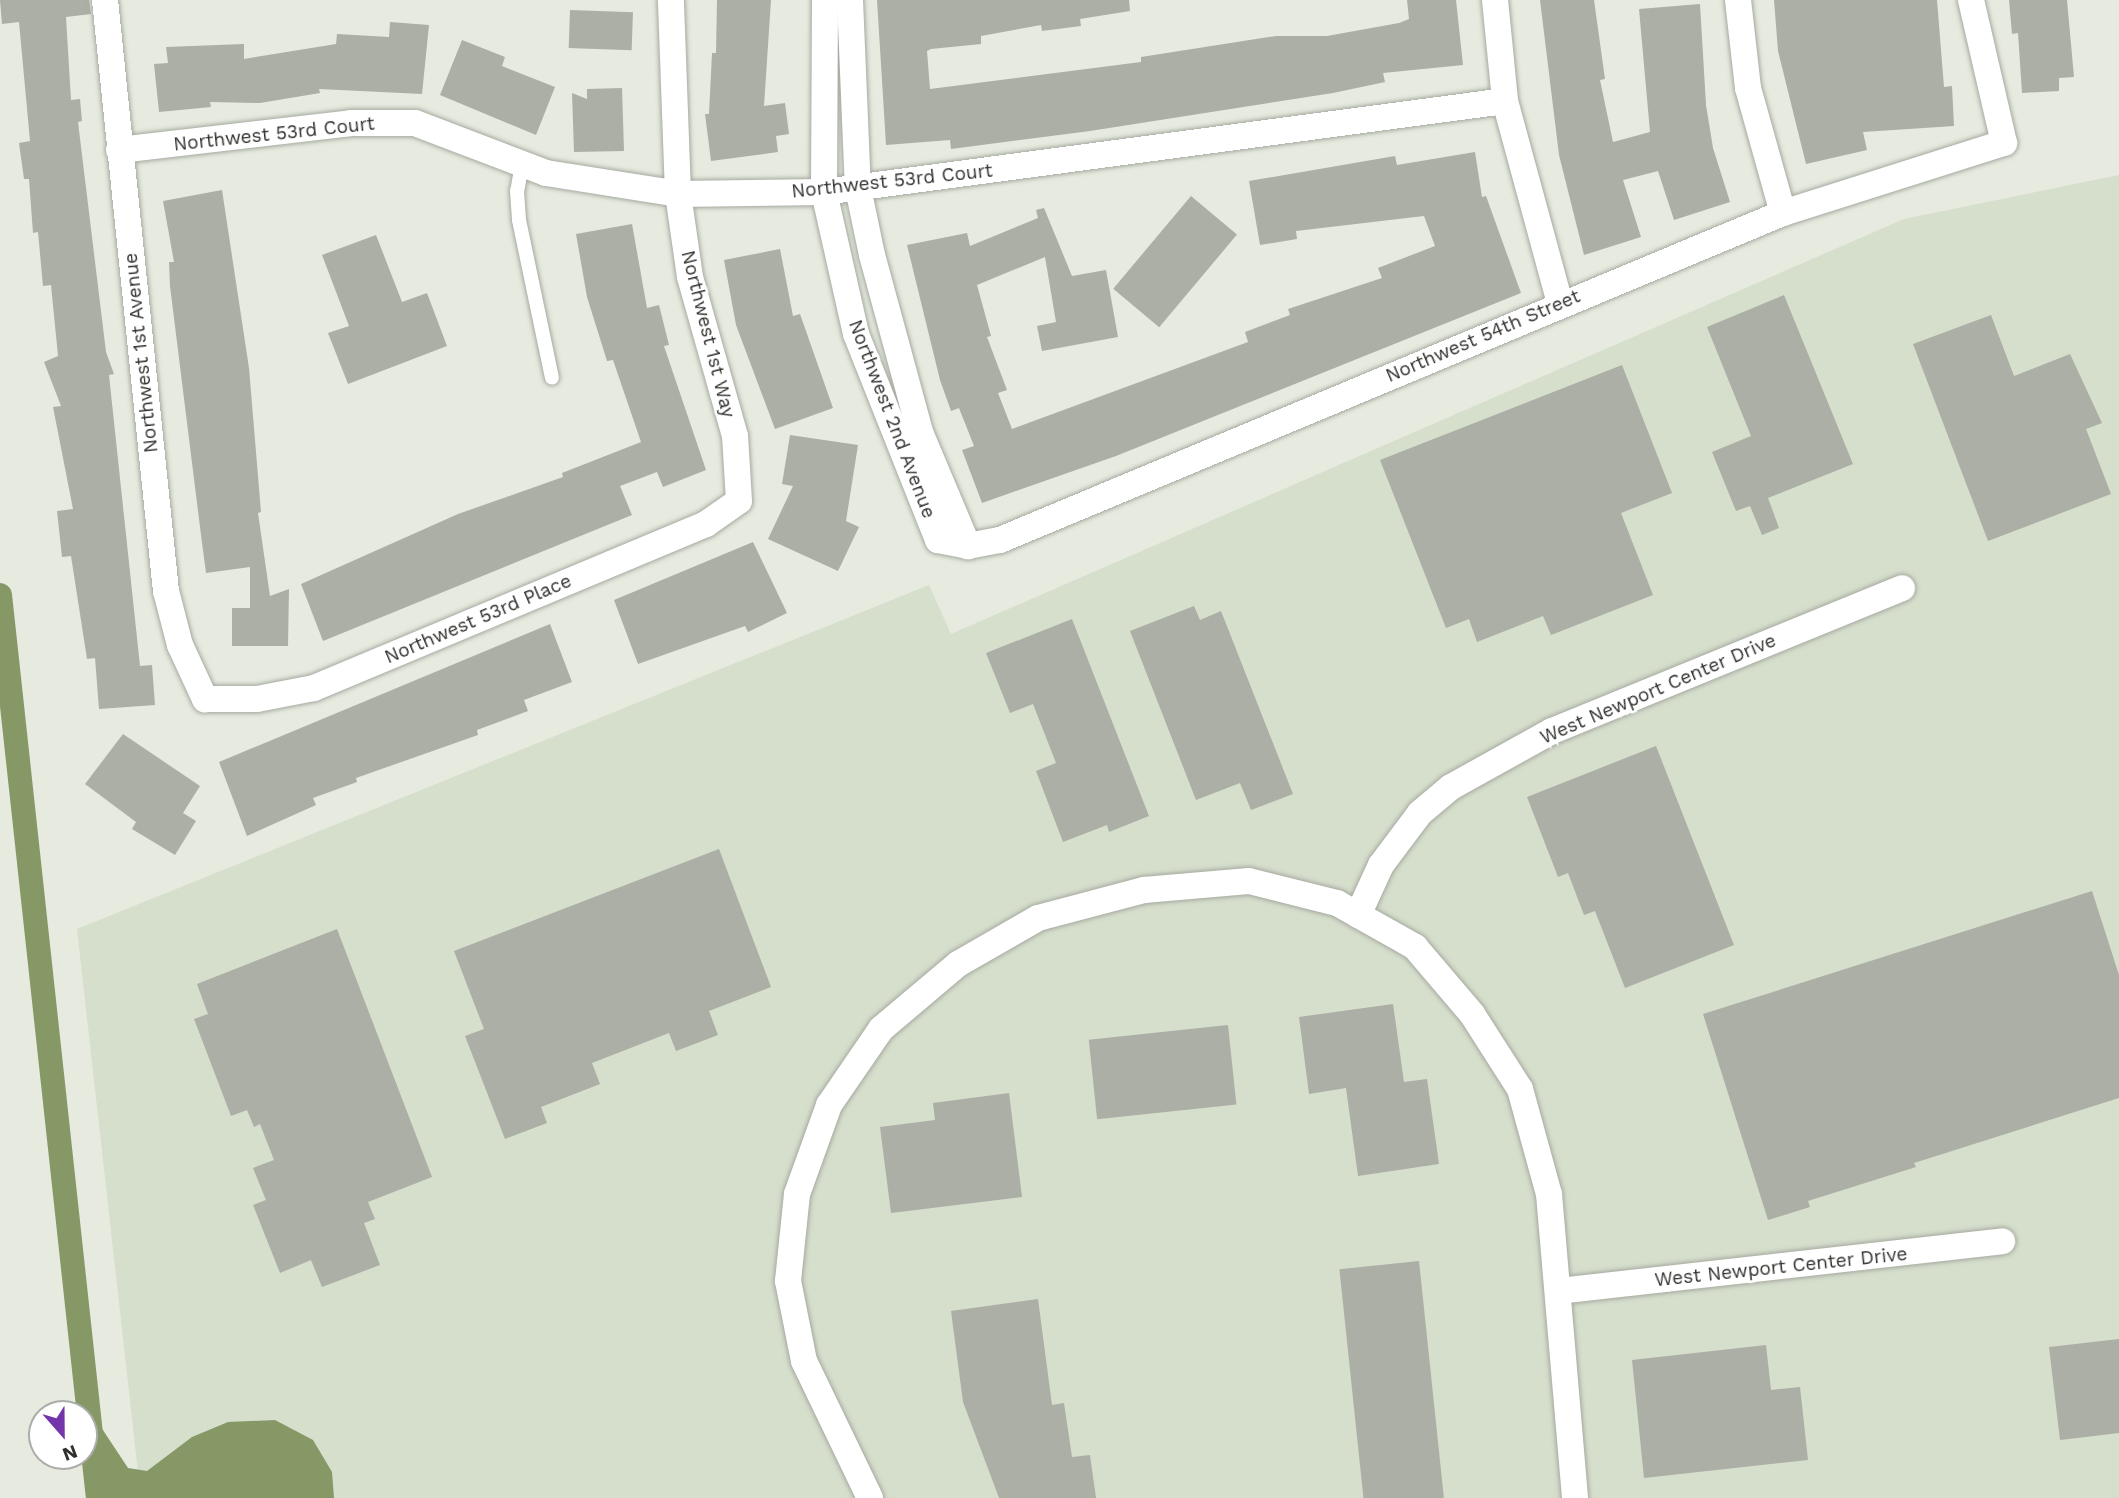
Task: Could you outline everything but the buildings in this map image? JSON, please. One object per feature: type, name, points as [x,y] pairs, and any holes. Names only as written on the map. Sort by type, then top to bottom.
[{"type":"street","name":"Northwest 1st Avenue","points":[[105,0],[166,591],[180,645],[205,699]]},
{"type":"street","name":"Northwest 1st Way","points":[[671,0],[678,194],[690,277],[735,436],[738,501]]},
{"type":"street","name":"Northwest 2nd Avenue","points":[[825,0],[824,192],[856,334],[938,540],[968,546]]},
{"type":"street","name":"Northwest 2nd Avenue","points":[[850,0],[858,188],[920,432],[968,546]]},
{"type":"street","points":[[1495,0],[1505,101],[1560,303]]},
{"type":"street","points":[[1738,0],[1748,88],[1783,213]]},
{"type":"street","name":"Northwest 54th Street","points":[[968,546],[1000,540],[1560,303],[1783,213],[2004,143],[1971,0]]},
{"type":"street","name":"Northwest 53rd Court","points":[[119,150],[351,123],[415,123],[546,173],[678,194],[824,192],[1505,101]]},
{"type":"street","name":"Northwest 53rd Place","points":[[205,699],[257,699],[314,688],[706,524],[738,501]]},
{"type":"street","name":"West Newport Center Drive","points":[[1358,915],[1381,865],[1420,813],[1451,787],[1552,731],[1902,588]]},
{"type":"street","points":[[870,1498],[804,1362],[788,1281],[797,1194],[829,1105],[881,1029],[958,964],[1038,918],[1144,890],[1249,881],[1337,903],[1415,947],[1472,1014],[1520,1089],[1549,1194],[1575,1498]]},
{"type":"street","name":"West Newport Center Drive","points":[[1559,1291],[2002,1241]]},
{"type":"lane","points":[[522,164],[516,191],[519,220],[552,378]]},
{"type":"shaded area","points":[[2119,175],[2119,1498],[141,1498],[77,929],[929,585],[951,634],[1904,219]]},
{"type":"shaded area","points":[[275,1420],[313,1440],[332,1472],[334,1498],[98,1498],[95,1470],[98,1470],[98,1423],[128,1468],[147,1471],[192,1437],[228,1422]]},
{"type":"waterway","points":[[0,595],[98,1498]]}]
